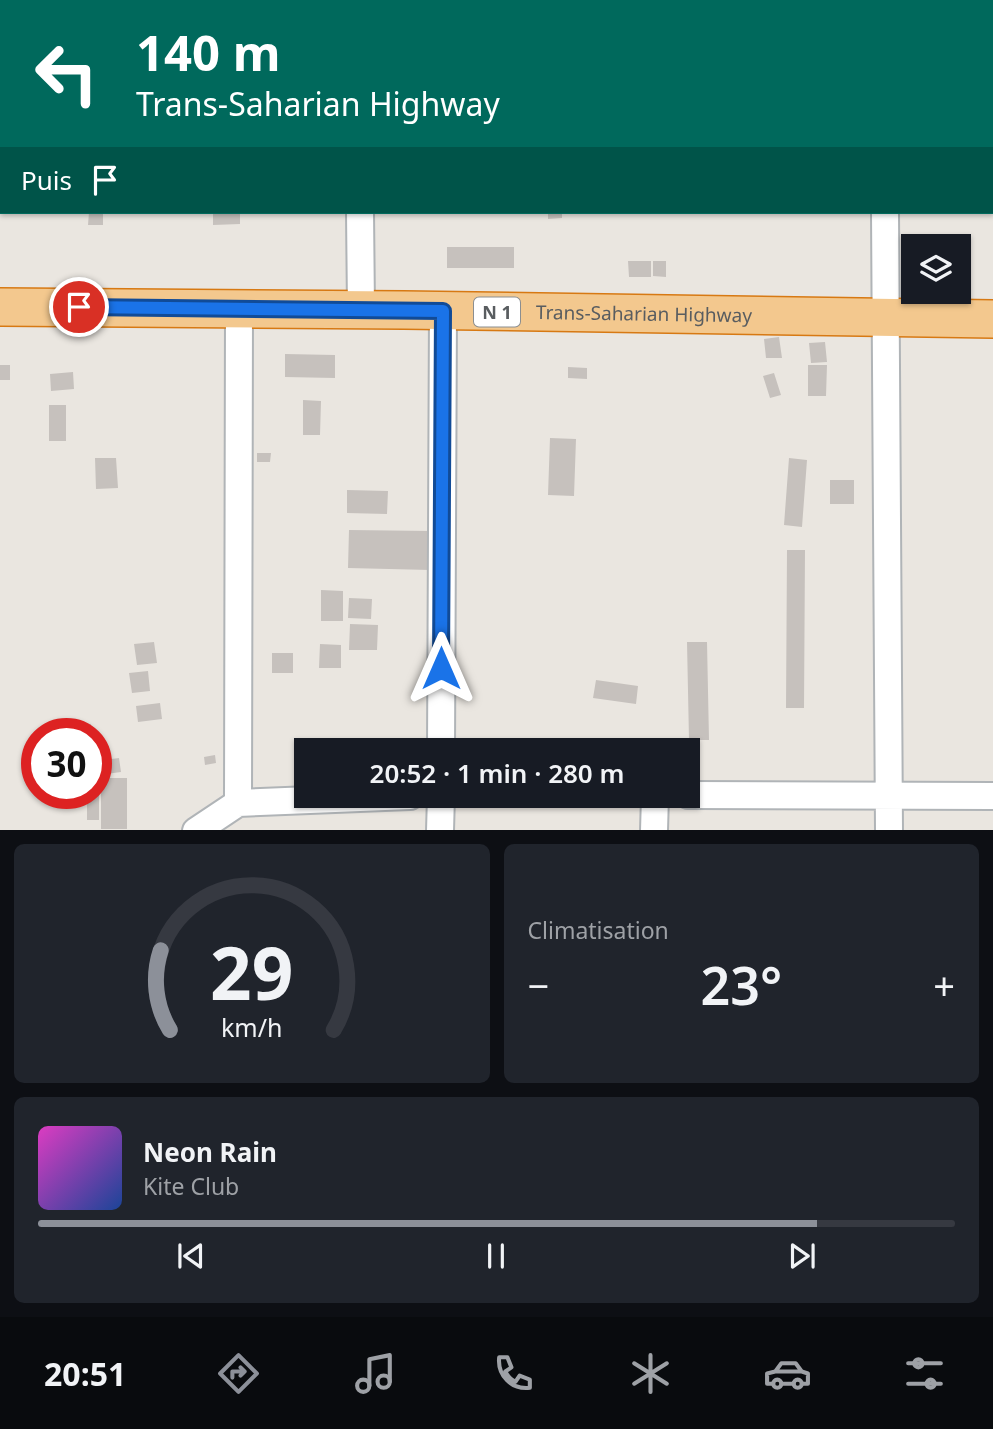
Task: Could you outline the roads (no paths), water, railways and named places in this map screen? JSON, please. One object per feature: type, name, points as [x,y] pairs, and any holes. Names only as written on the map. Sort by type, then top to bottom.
[{"type":"highway","name":"Trans-Saharian Highway","points":[[0,307],[361,309],[993,319]]},
{"type":"street","points":[[360,214],[361,309]]},
{"type":"street","points":[[886,214],[889,830]]},
{"type":"street","points":[[238,803],[239,309]]},
{"type":"street","points":[[441,738],[443,311]]},
{"type":"street","points":[[700,795],[993,796]]},
{"type":"street","points":[[198,830],[238,803],[294,801]]},
{"type":"street","points":[[440,830],[441,808]]},
{"type":"street","points":[[654,830],[655,808]]}]
